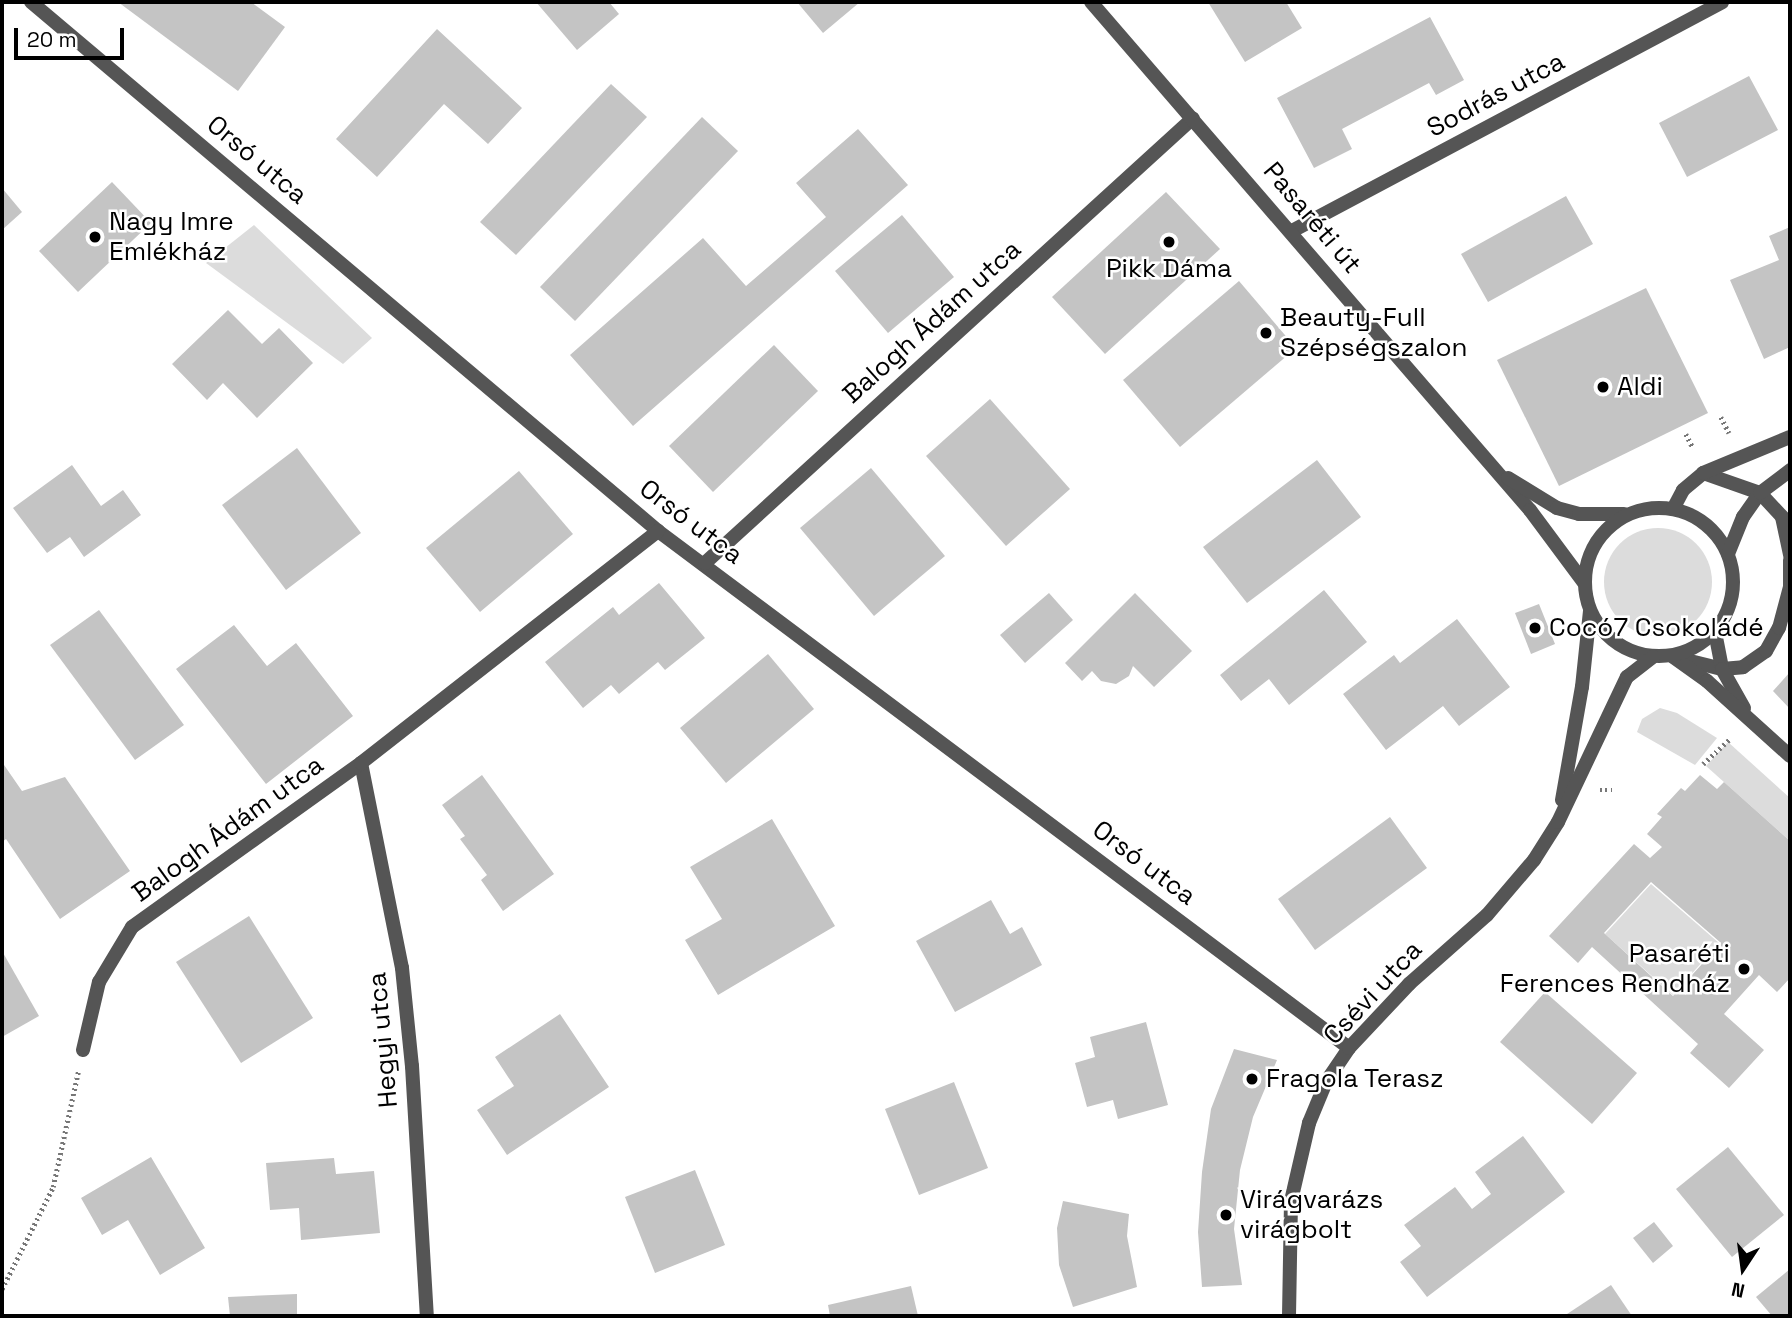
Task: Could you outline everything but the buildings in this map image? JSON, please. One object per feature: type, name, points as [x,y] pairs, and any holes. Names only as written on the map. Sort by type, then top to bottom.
[{"type":"street","name":"Orsó utca","points":[[32,2],[658,531],[1349,1048]]},
{"type":"street","name":"Pasaréti út","points":[[1091,2],[1292,231],[1559,545],[1586,584]]},
{"type":"street","name":"Sodrás utca","points":[[1292,231],[1722,2]]},
{"type":"street","name":"Balogh Ádám utca","points":[[705,564],[1193,118]]},
{"type":"street","points":[[1673,509],[1683,490],[1703,473],[1790,436]]},
{"type":"street","name":"Pasaréti út","points":[[1492,468],[1557,508],[1579,514],[1624,514]]},
{"type":"street","points":[[1728,554],[1743,517],[1759,493],[1790,470]]},
{"type":"street","points":[[1672,656],[1722,670],[1743,667],[1766,651],[1779,628],[1790,587],[1790,558],[1782,517],[1759,493],[1703,473]]},
{"type":"street","points":[[1643,508],[1673,509],[1701,523],[1716,536],[1728,554],[1733,574],[1732,596],[1726,615],[1714,632],[1695,648],[1672,656],[1653,657],[1627,649],[1605,632],[1590,611],[1586,584],[1587,563],[1594,543],[1606,527],[1624,514],[1643,508]]},
{"type":"street","name":"Balogh Ádám utca","points":[[83,1050],[99,982],[132,927],[361,763],[658,531]]},
{"type":"street","name":"Csévi utca","points":[[1558,822],[1582,687],[1590,611]]},
{"type":"street","points":[[1714,632],[1722,670],[1750,719]]},
{"type":"street","points":[[1672,656],[1707,681],[1790,756]]},
{"type":"street","name":"Csévi utca","points":[[1289,1316],[1291,1201],[1309,1123],[1326,1082],[1349,1048],[1409,984],[1487,915],[1534,860],[1558,822],[1627,677],[1653,657]]},
{"type":"street","name":"Hegyi utca","points":[[361,763],[402,968],[412,1066],[426,1316]]},
{"type":"path","points":[[1721,417],[1728,433]]},
{"type":"path","points":[[1686,434],[1693,448]]},
{"type":"path","points":[[1703,764],[1734,735]]},
{"type":"path","points":[[2,1289],[53,1187],[83,1050]]},
{"type":"shaded area","points":[[254,225],[372,338],[343,364],[206,263]]},
{"type":"shaded area","points":[[1658,528],[1679,532],[1696,544],[1708,561],[1712,582],[1708,603],[1696,620],[1679,632],[1658,636],[1637,632],[1620,620],[1608,603],[1604,582],[1608,561],[1620,544],[1637,532]]},
{"type":"shaded area","points":[[1660,708],[1677,713],[1717,738],[1695,765],[1637,732],[1642,719]]},
{"type":"shaded area","points":[[1728,742],[1790,798],[1789,840],[1706,766]]},
{"type":"shaded area","points":[[1651,884],[1719,943],[1673,995],[1605,934]]},
{"type":"place","name":"Nagy Imre Emlékház","points":[[95,237]]},
{"type":"place","name":"Pikk Dáma","points":[[1169,242]]},
{"type":"place","name":"Beauty-Full Szépségszalon","points":[[1266,333]]},
{"type":"place","name":"Aldi","points":[[1603,387]]},
{"type":"place","name":"Cocó7 Csokoládé","points":[[1535,628]]},
{"type":"place","name":"Pasaréti Ferences Rendház","points":[[1744,969]]},
{"type":"place","name":"Fragola Terasz","points":[[1252,1079]]},
{"type":"place","name":"Virágvarázs virágbolt","points":[[1226,1215]]}]
